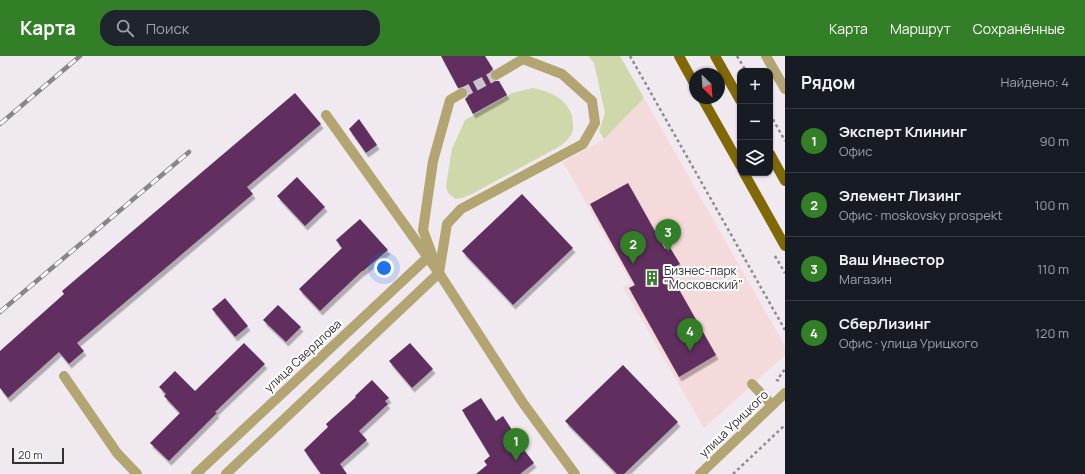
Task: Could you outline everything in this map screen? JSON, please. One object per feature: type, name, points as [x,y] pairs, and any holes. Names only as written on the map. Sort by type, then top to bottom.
[{"type":"main road","points":[[679,56],[689,74]]},
{"type":"main road","points":[[715,56],[737,95]]},
{"type":"main road","points":[[705,104],[737,160]]},
{"type":"main road","points":[[773,159],[785,181]]},
{"type":"main road","points":[[746,176],[785,246]]},
{"type":"street","points":[[766,56],[785,89]]},
{"type":"street","points":[[226,474],[439,273],[447,224],[461,209],[583,144],[595,123],[592,101],[562,74],[524,59],[496,75]]},
{"type":"street","points":[[439,273],[424,230],[433,161],[450,100],[462,93]]},
{"type":"street","points":[[326,115],[428,257],[523,403],[575,474]]},
{"type":"street","name":"улица Свердлова","points":[[196,474],[428,257]]},
{"type":"street","points":[[64,376],[117,453],[137,474]]},
{"type":"street","points":[[752,384],[772,405]]},
{"type":"street","name":"улица Урицкого","points":[[700,474],[785,393]]},
{"type":"path","points":[[630,56],[785,330]]},
{"type":"path","points":[[737,56],[744,68]]},
{"type":"path","points":[[773,119],[785,141]]},
{"type":"path","points":[[781,383],[777,380],[785,369]]},
{"type":"path","points":[[733,474],[785,425]]},
{"type":"shaded area","points":[[644,98],[785,346],[785,355],[704,428],[623,287],[631,283],[563,162],[604,139]]},
{"type":"green space","points":[[588,56],[620,56],[644,98],[604,139],[599,131],[605,113],[594,63]]},
{"type":"green space","points":[[533,88],[552,94],[562,100],[572,116],[573,128],[571,135],[562,145],[472,194],[455,199],[448,193],[446,186],[452,149],[465,120],[512,93]]},
{"type":"building","points":[[441,56],[485,56],[493,69],[490,72],[490,78],[493,81],[499,81],[507,95],[473,114],[465,99],[468,96],[468,90],[465,87],[458,88]]},
{"type":"building","points":[[295,93],[321,124],[247,187],[253,194],[77,343],[84,351],[69,364],[59,352],[8,398],[0,388],[0,351],[64,294],[62,291]]},
{"type":"building","points":[[359,119],[377,145],[366,153],[349,129]]},
{"type":"building","points":[[297,177],[325,207],[305,226],[277,196]]},
{"type":"building","name":"Бизнес-парк \"Московский\"","points":[[628,183],[665,249],[669,246],[680,264],[668,270],[716,355],[679,377],[629,288],[635,285],[590,204]]},
{"type":"building","points":[[522,194],[573,248],[513,305],[462,251]]},
{"type":"building","points":[[360,219],[388,250],[362,271],[320,311],[299,289],[342,248],[336,240]]},
{"type":"building","points":[[225,298],[248,326],[235,337],[212,309]]},
{"type":"building","points":[[278,305],[301,327],[286,342],[263,320]]},
{"type":"building","points":[[244,343],[265,364],[215,412],[217,413],[169,461],[150,443],[180,413],[164,396],[166,394],[159,387],[175,371],[195,391]]},
{"type":"building","points":[[410,343],[433,369],[412,388],[389,361]]},
{"type":"building","points":[[623,365],[678,422],[624,474],[617,474],[565,421]]},
{"type":"building","points":[[372,380],[389,398],[385,401],[388,404],[359,431],[367,440],[340,464],[347,474],[321,474],[304,450],[328,427],[326,424],[356,397],[355,396]]},
{"type":"building","points":[[481,398],[496,421],[503,416],[514,433],[512,434],[534,463],[520,474],[476,474],[487,465],[484,461],[490,456],[462,410]]},
{"type":"tunnel","points":[[462,93],[496,75]]},
{"type":"railway","points":[[0,124],[80,56]]},
{"type":"railway","points":[[0,312],[189,152]]},
{"type":"place","name":"Ваш Инвестор","points":[[668,252]]},
{"type":"place","name":"Элемент Лизинг","points":[[633,264]]},
{"type":"place","name":"Бизнес-парк \"Московский\"","points":[[652,278]]},
{"type":"place","name":"СберЛизинг","points":[[690,351]]},
{"type":"place","name":"Эксперт Клининг","points":[[516,461]]}]
